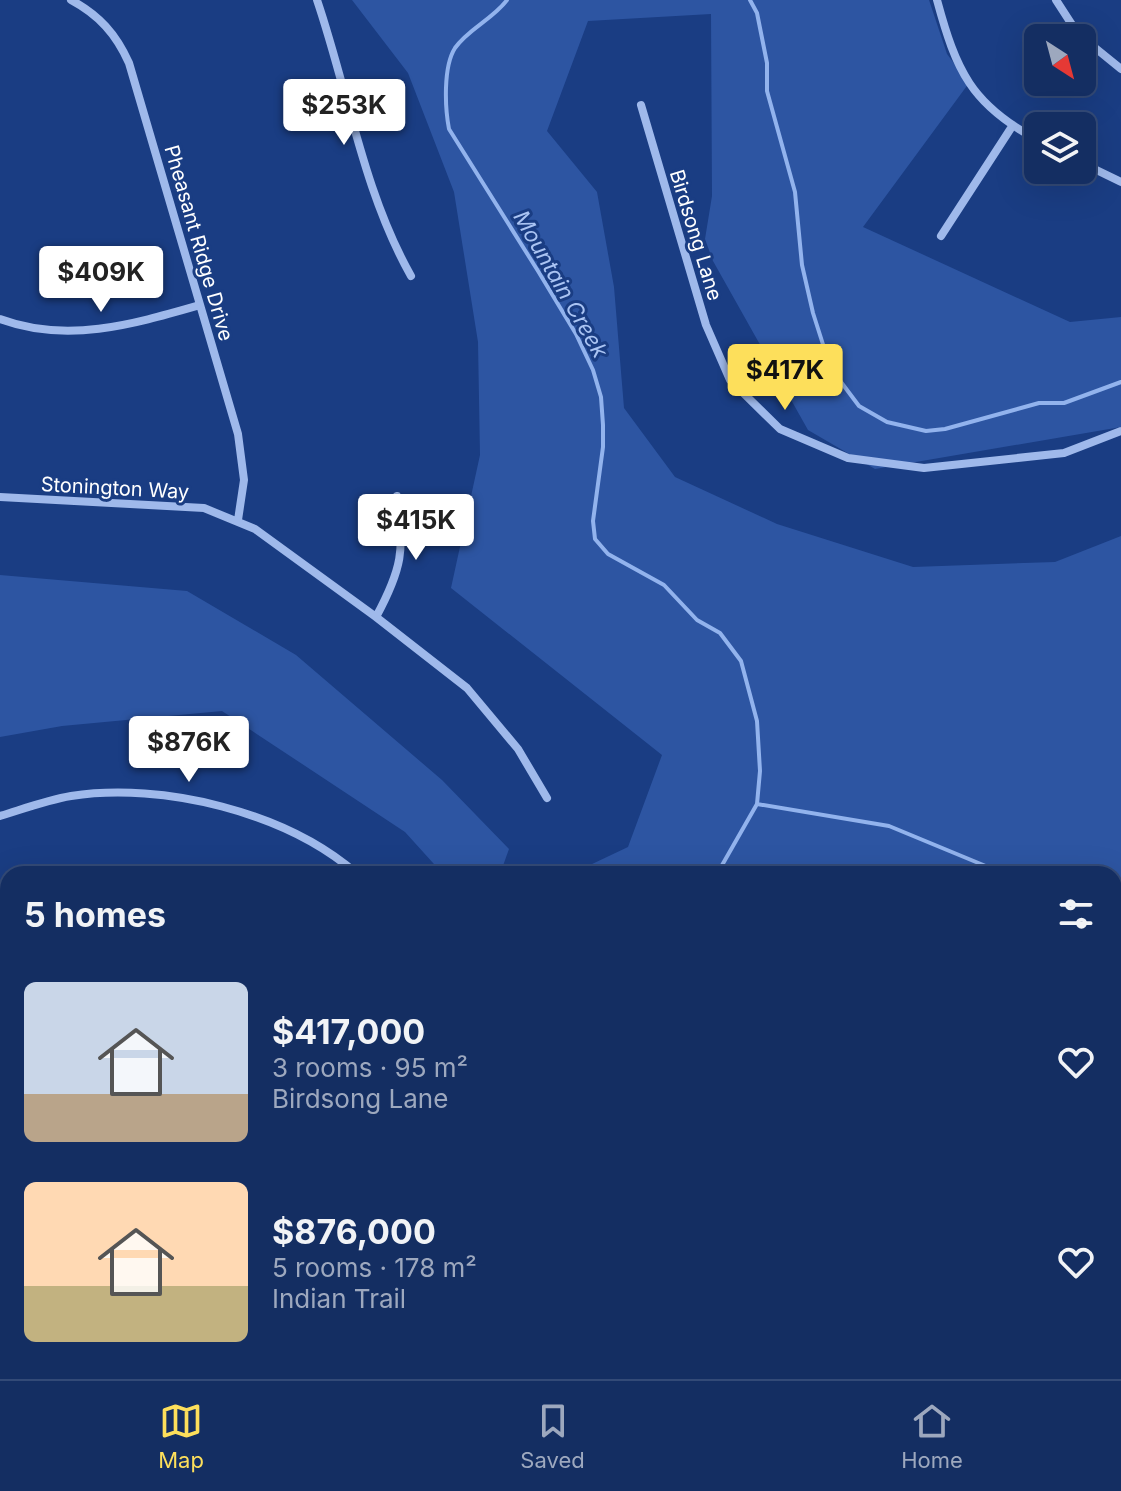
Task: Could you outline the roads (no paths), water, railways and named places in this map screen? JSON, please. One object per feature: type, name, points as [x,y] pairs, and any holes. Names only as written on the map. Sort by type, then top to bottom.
[{"type":"street","name":"Pheasant Ridge Drive","points":[[71,0],[101,20],[112,32],[129,63],[243,458],[244,480],[238,520]]},
{"type":"street","points":[[317,0],[382,214],[411,276]]},
{"type":"street","points":[[937,0],[945,30],[964,76],[981,100],[1024,132]]},
{"type":"street","points":[[1056,0],[1078,34],[1121,69]]},
{"type":"street","name":"Birdsong Lane","points":[[641,105],[706,325],[730,380],[780,429],[848,458],[924,468],[1064,453],[1121,431]]},
{"type":"street","points":[[941,236],[1013,125]]},
{"type":"street","points":[[1096,170],[1121,182]]},
{"type":"street","points":[[0,319],[30,328],[89,331],[141,322],[200,305]]},
{"type":"street","points":[[376,617],[390,590],[400,559],[402,531],[397,496]]},
{"type":"street","name":"Stonington Way","points":[[0,497],[204,508],[238,520],[294,556],[447,670],[484,707],[518,749],[547,798]]},
{"type":"street","points":[[0,816],[87,794],[166,796],[247,815],[288,830],[322,848],[346,866]]},
{"type":"waterway","name":"Mountain Creek","points":[[507,0],[460,41],[451,56],[446,88],[449,129],[576,334],[593,370],[601,397],[603,425],[593,521],[595,539],[608,554],[664,585],[697,620],[720,633],[741,661],[757,721],[760,771],[757,804],[722,866]]},
{"type":"waterway","name":"Mountain Creek","points":[[750,0],[757,13],[767,63],[767,91],[795,192],[802,265],[813,313],[827,357],[859,406],[887,422],[926,431],[945,429],[1039,403],[1064,403],[1121,382]]},
{"type":"waterway","points":[[757,804],[889,826],[986,866]]}]
